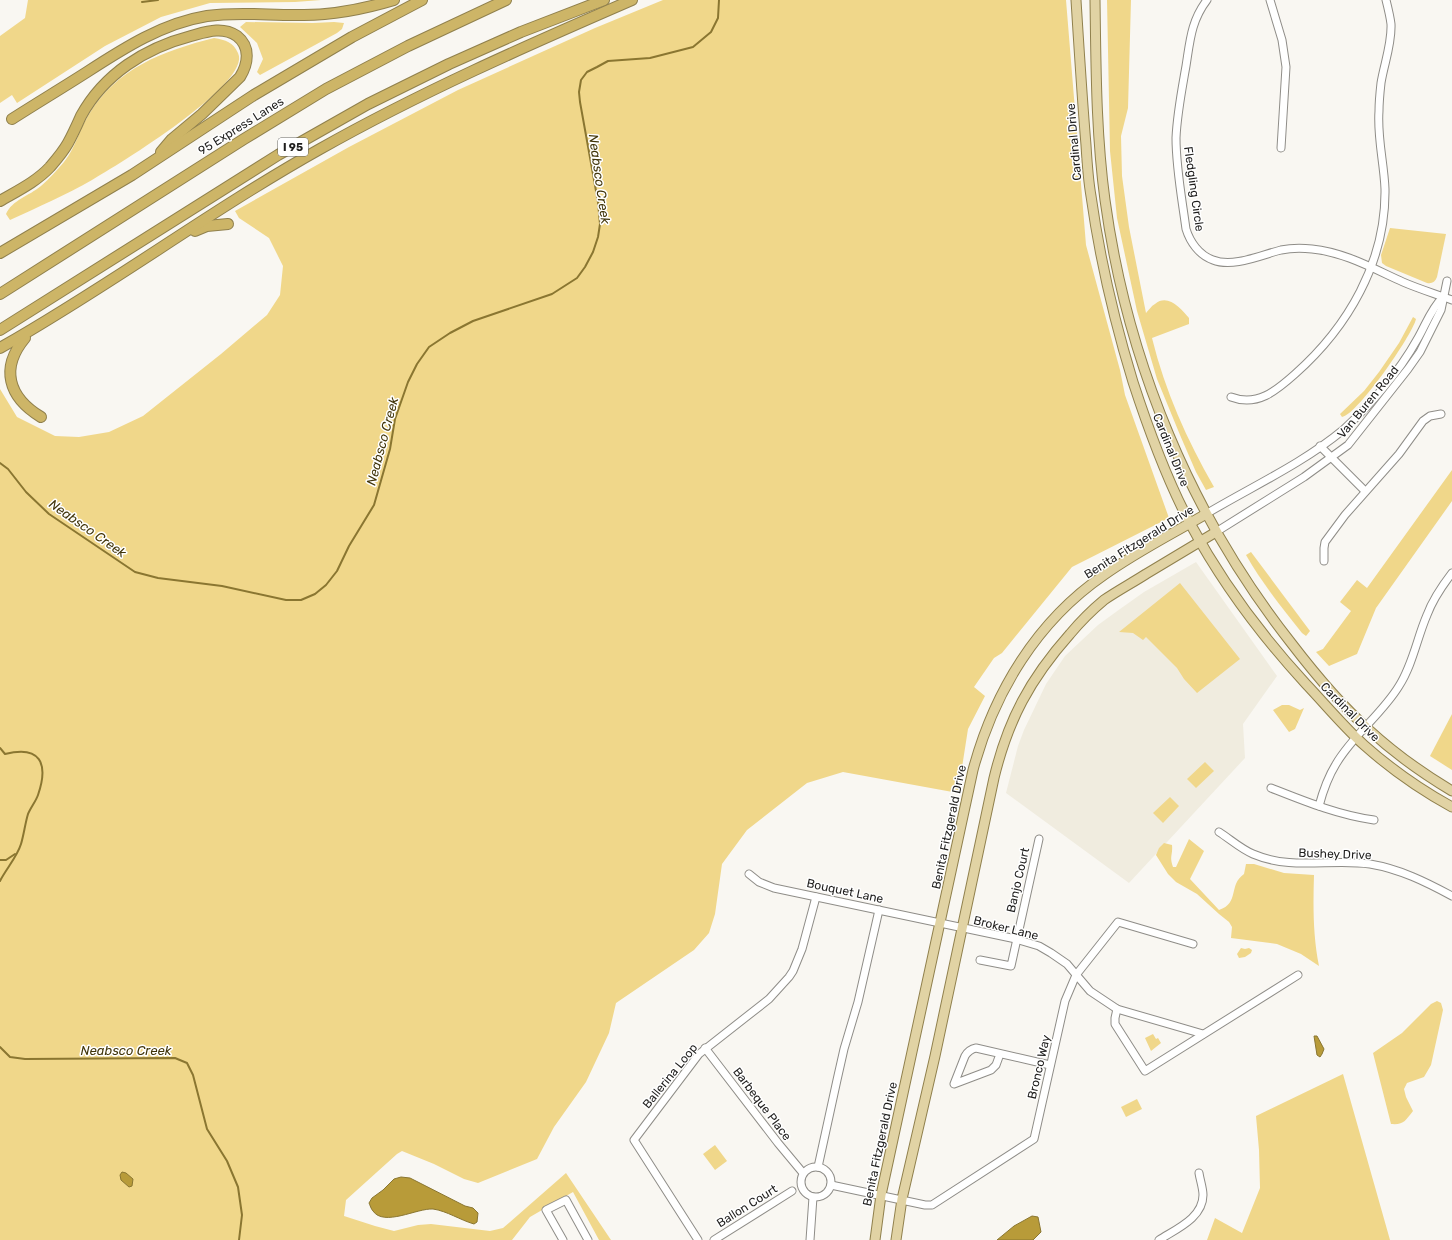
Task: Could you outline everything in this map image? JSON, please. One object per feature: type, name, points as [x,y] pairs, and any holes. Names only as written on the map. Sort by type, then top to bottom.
[{"type":"highway","points":[[12,119],[146,36],[171,26],[206,17],[228,14],[250,13],[306,15],[340,13],[394,0]]},
{"type":"highway","points":[[0,253],[132,175],[254,95],[352,37],[422,0]]},
{"type":"highway","name":"95 Express Lanes","points":[[0,294],[244,139],[326,89],[408,46],[506,0]]},
{"type":"highway","name":"I 95","points":[[0,330],[278,155],[368,104],[449,64],[514,35],[604,0]]},
{"type":"highway","points":[[0,348],[33,330],[290,166],[423,94],[529,44],[632,0]]},
{"type":"highway","points":[[0,201],[27,186],[48,168],[68,143],[90,101],[100,88],[122,68],[136,59],[178,39],[214,30],[234,34],[244,43],[247,56],[244,71],[240,77],[202,114],[172,139],[156,159]]},
{"type":"highway","points":[[161,248],[202,228],[218,224],[228,224]]},
{"type":"highway","points":[[33,330],[11,354],[8,370],[11,386],[15,394],[26,407],[41,417]]},
{"type":"main road","name":"Cardinal Drive","points":[[1076,0],[1090,193],[1106,283],[1122,344],[1144,415],[1161,460],[1190,524],[1235,596],[1269,641],[1332,713],[1357,738],[1389,766],[1414,784],[1452,807]]},
{"type":"main road","name":"Cardinal Drive","points":[[1095,0],[1099,143],[1105,200],[1120,283],[1138,352],[1160,416],[1216,532],[1255,595],[1274,621],[1320,678],[1365,727],[1406,761],[1452,791]]},
{"type":"main road","name":"Benita Fitzgerald Drive","points":[[874,1240],[881,1195],[978,751],[992,713],[1013,672],[1038,637],[1052,620],[1089,585],[1119,565],[1206,514]]},
{"type":"main road","points":[[896,1240],[902,1199],[998,758],[1013,717],[1032,682],[1041,669],[1059,646],[1104,600],[1216,532]]},
{"type":"street","name":"Fledgling Circle","points":[[1207,0],[1195,19],[1179,106],[1176,137],[1185,221],[1188,236],[1194,245],[1201,253],[1212,260],[1222,262],[1231,262],[1282,250],[1306,249],[1329,252],[1452,300]]},
{"type":"street","points":[[1270,0],[1282,40],[1286,67],[1281,148]]},
{"type":"street","points":[[1231,397],[1246,401],[1265,396],[1276,390],[1311,360],[1336,331],[1360,293],[1371,268],[1384,221],[1385,188],[1378,113],[1381,84],[1390,34],[1390,14],[1386,0]]},
{"type":"street","name":"Van Buren Road","points":[[1216,532],[1304,477],[1348,445],[1420,352],[1441,310],[1447,281]]},
{"type":"street","name":"Van Buren Road","points":[[1206,514],[1288,466],[1343,430],[1383,388],[1406,357],[1435,306],[1443,297]]},
{"type":"street","points":[[1324,561],[1324,548],[1327,539],[1345,515],[1399,454],[1423,421],[1430,416],[1441,414]]},
{"type":"street","points":[[1320,446],[1365,491]]},
{"type":"street","points":[[1319,806],[1329,776],[1336,763],[1391,698],[1400,685],[1407,670],[1426,615],[1441,587],[1452,573]]},
{"type":"street","points":[[1271,788],[1319,806],[1356,817],[1374,820]]},
{"type":"street","name":"Bushey Drive","points":[[1220,832],[1251,853],[1260,856],[1297,864],[1343,863],[1372,865],[1429,883],[1452,896]]},
{"type":"street","name":"Banjo Court","points":[[980,960],[1011,966],[1039,839]]},
{"type":"street","name":"Bouquet Lane","points":[[749,874],[764,885],[940,923]]},
{"type":"street","name":"Ballerina Loop","points":[[698,1240],[634,1140],[695,1058],[705,1048],[769,999],[790,977],[802,949],[816,897]]},
{"type":"street","points":[[818,1167],[841,1064],[858,1002],[880,910]]},
{"type":"street","name":"Bronco Way","points":[[881,1195],[932,1205],[1034,1139],[1065,1001],[1076,975],[1118,922],[1193,944]]},
{"type":"street","name":"Broker Lane","points":[[940,923],[1016,939],[1039,946],[1067,964],[1090,991],[1117,1009],[1203,1034]]},
{"type":"street","points":[[1117,1009],[1115,1024],[1145,1071],[1298,975]]},
{"type":"street","name":"Barbeque Place","points":[[705,1048],[803,1173]]},
{"type":"street","points":[[1000,1054],[996,1065],[991,1070],[954,1084],[965,1056],[969,1051],[976,1048],[1050,1065]]},
{"type":"street","points":[[818,1167],[823,1168],[828,1174],[831,1184],[823,1196],[813,1197],[805,1193],[801,1186],[801,1177],[803,1173],[810,1168],[818,1167]]},
{"type":"street","points":[[1159,1240],[1191,1219],[1200,1207],[1203,1194],[1199,1173]]},
{"type":"street","points":[[831,1184],[881,1195]]},
{"type":"street","name":"Ballon Court","points":[[714,1240],[792,1191]]},
{"type":"street","points":[[810,1240],[813,1197]]},
{"type":"street","points":[[563,1240],[546,1210],[566,1200],[588,1240]]},
{"type":"shaded area","points":[[28,0],[321,0],[295,2],[210,3],[161,17],[105,46],[17,103],[12,95],[0,103],[0,36],[25,18]]},
{"type":"shaded area","points":[[663,0],[1066,0],[1086,245],[1120,370],[1125,395],[1169,518],[1072,567],[1002,653],[994,658],[974,687],[985,696],[968,729],[958,793],[843,772],[807,783],[747,830],[722,864],[715,914],[709,933],[694,950],[616,1003],[609,1033],[586,1082],[554,1127],[537,1159],[478,1183],[464,1179],[434,1164],[402,1151],[346,1200],[344,1216],[394,1231],[418,1225],[431,1224],[490,1231],[503,1228],[566,1173],[611,1240],[599,1240],[573,1192],[530,1217],[512,1240],[0,1240],[0,389],[17,417],[55,436],[79,437],[109,432],[143,416],[267,315],[280,295],[283,266],[269,238],[239,218],[235,211],[349,147],[458,90],[595,28]]},
{"type":"shaded area","points":[[1107,0],[1131,0],[1128,108],[1121,136],[1122,176],[1129,227],[1146,313],[1151,307],[1160,301],[1165,300],[1182,310],[1189,318],[1189,324],[1152,338],[1170,396],[1186,433],[1214,487],[1206,490],[1196,472],[1157,379],[1137,311],[1117,218],[1110,151]]},
{"type":"shaded area","points":[[246,22],[344,23],[342,29],[337,33],[260,75],[257,72],[263,59],[257,43],[240,27]]},
{"type":"shaded area","points":[[214,38],[226,41],[234,46],[238,53],[237,66],[225,84],[205,103],[153,142],[106,172],[52,201],[10,220],[6,214],[12,205],[41,186],[68,157],[88,116],[99,99],[112,85],[142,64],[159,56]]},
{"type":"shaded area","points":[[1390,228],[1446,234],[1437,277],[1432,283],[1427,283],[1382,263],[1381,255]]},
{"type":"shaded area","points":[[1413,317],[1416,319],[1412,328],[1383,374],[1359,403],[1349,413],[1342,417],[1340,414],[1364,391],[1379,372],[1399,343]]},
{"type":"shaded area","points":[[1452,470],[1452,501],[1376,608],[1357,654],[1329,666],[1316,652],[1323,649],[1351,611],[1340,602],[1357,580],[1367,588]]},
{"type":"shaded area","points":[[1251,552],[1310,631],[1306,636],[1272,595],[1246,555]]},
{"type":"shaded area","points":[[1196,562],[1277,676],[1243,724],[1245,758],[1129,883],[1006,793],[1018,746],[1024,730],[1046,684],[1065,656],[1098,625],[1120,609],[1144,592]]},
{"type":"shaded area","points":[[1180,583],[1240,659],[1197,693],[1184,679],[1177,668],[1146,637],[1143,640],[1133,633],[1119,632]]},
{"type":"shaded area","points":[[1282,705],[1289,705],[1300,710],[1304,708],[1295,729],[1289,732],[1273,710]]},
{"type":"shaded area","points":[[1452,714],[1452,770],[1430,756]]},
{"type":"shaded area","points":[[1205,762],[1214,771],[1196,788],[1187,779]]},
{"type":"shaded area","points":[[1170,797],[1179,806],[1163,823],[1153,813]]},
{"type":"shaded area","points":[[1189,839],[1204,851],[1190,879],[1219,910],[1230,903],[1236,883],[1244,874],[1246,864],[1254,864],[1284,873],[1314,875],[1314,921],[1319,966],[1301,954],[1277,944],[1231,938],[1232,927],[1229,922],[1197,894],[1176,882],[1168,874],[1156,855],[1159,848],[1164,843],[1172,845],[1171,860],[1173,867],[1176,867]]},
{"type":"shaded area","points":[[1241,948],[1249,948],[1252,950],[1251,953],[1245,957],[1239,958],[1237,954]]},
{"type":"shaded area","points":[[1437,1001],[1441,1003],[1443,1010],[1431,1065],[1424,1077],[1407,1083],[1404,1089],[1413,1111],[1404,1122],[1399,1124],[1391,1124],[1373,1053],[1402,1033],[1431,1004]]},
{"type":"shaded area","points":[[1153,1034],[1161,1043],[1151,1051],[1145,1038]]},
{"type":"shaded area","points":[[1314,1036],[1317,1036],[1324,1049],[1320,1057],[1317,1055]]},
{"type":"shaded area","points":[[1343,1074],[1390,1240],[1207,1240],[1215,1218],[1242,1233],[1260,1188],[1256,1116]]},
{"type":"shaded area","points":[[1137,1099],[1142,1109],[1126,1117],[1121,1107]]},
{"type":"shaded area","points":[[715,1145],[727,1161],[715,1170],[703,1154]]},
{"type":"shaded area","points":[[122,1172],[126,1173],[133,1179],[132,1186],[129,1187],[121,1180],[120,1175]]},
{"type":"shaded area","points":[[401,1177],[410,1178],[465,1206],[473,1208],[478,1213],[477,1222],[474,1224],[433,1209],[426,1209],[393,1217],[378,1215],[372,1210],[369,1203],[372,1198],[394,1179]]},
{"type":"shaded area","points":[[1032,1216],[1038,1217],[1041,1232],[1033,1240],[997,1240],[1014,1226]]},
{"type":"waterway","points":[[142,2],[158,0]]},
{"type":"waterway","name":"Neabsco Creek","points":[[0,463],[8,469],[26,492],[49,514],[135,572],[158,578],[222,586],[286,600],[301,600],[315,594],[326,585],[337,571],[349,546],[374,505],[390,449],[395,419],[408,382],[417,364],[429,347],[450,333],[473,321],[552,294],[577,278],[593,252],[598,237],[600,224],[598,202],[580,102],[579,92],[581,80],[587,72],[608,61],[650,58],[693,47],[711,32],[718,18],[719,0]]},
{"type":"waterway","name":"Neabsco Creek","points":[[0,748],[5,754],[26,752],[34,755],[39,759],[42,766],[41,784],[38,795],[28,814],[19,849],[0,881]]},
{"type":"waterway","points":[[0,860],[6,860],[15,854]]},
{"type":"waterway","name":"Neabsco Creek","points":[[0,1047],[10,1057],[25,1059],[175,1058],[187,1063],[193,1075],[207,1129],[227,1161],[238,1187],[242,1215],[239,1240]]}]
